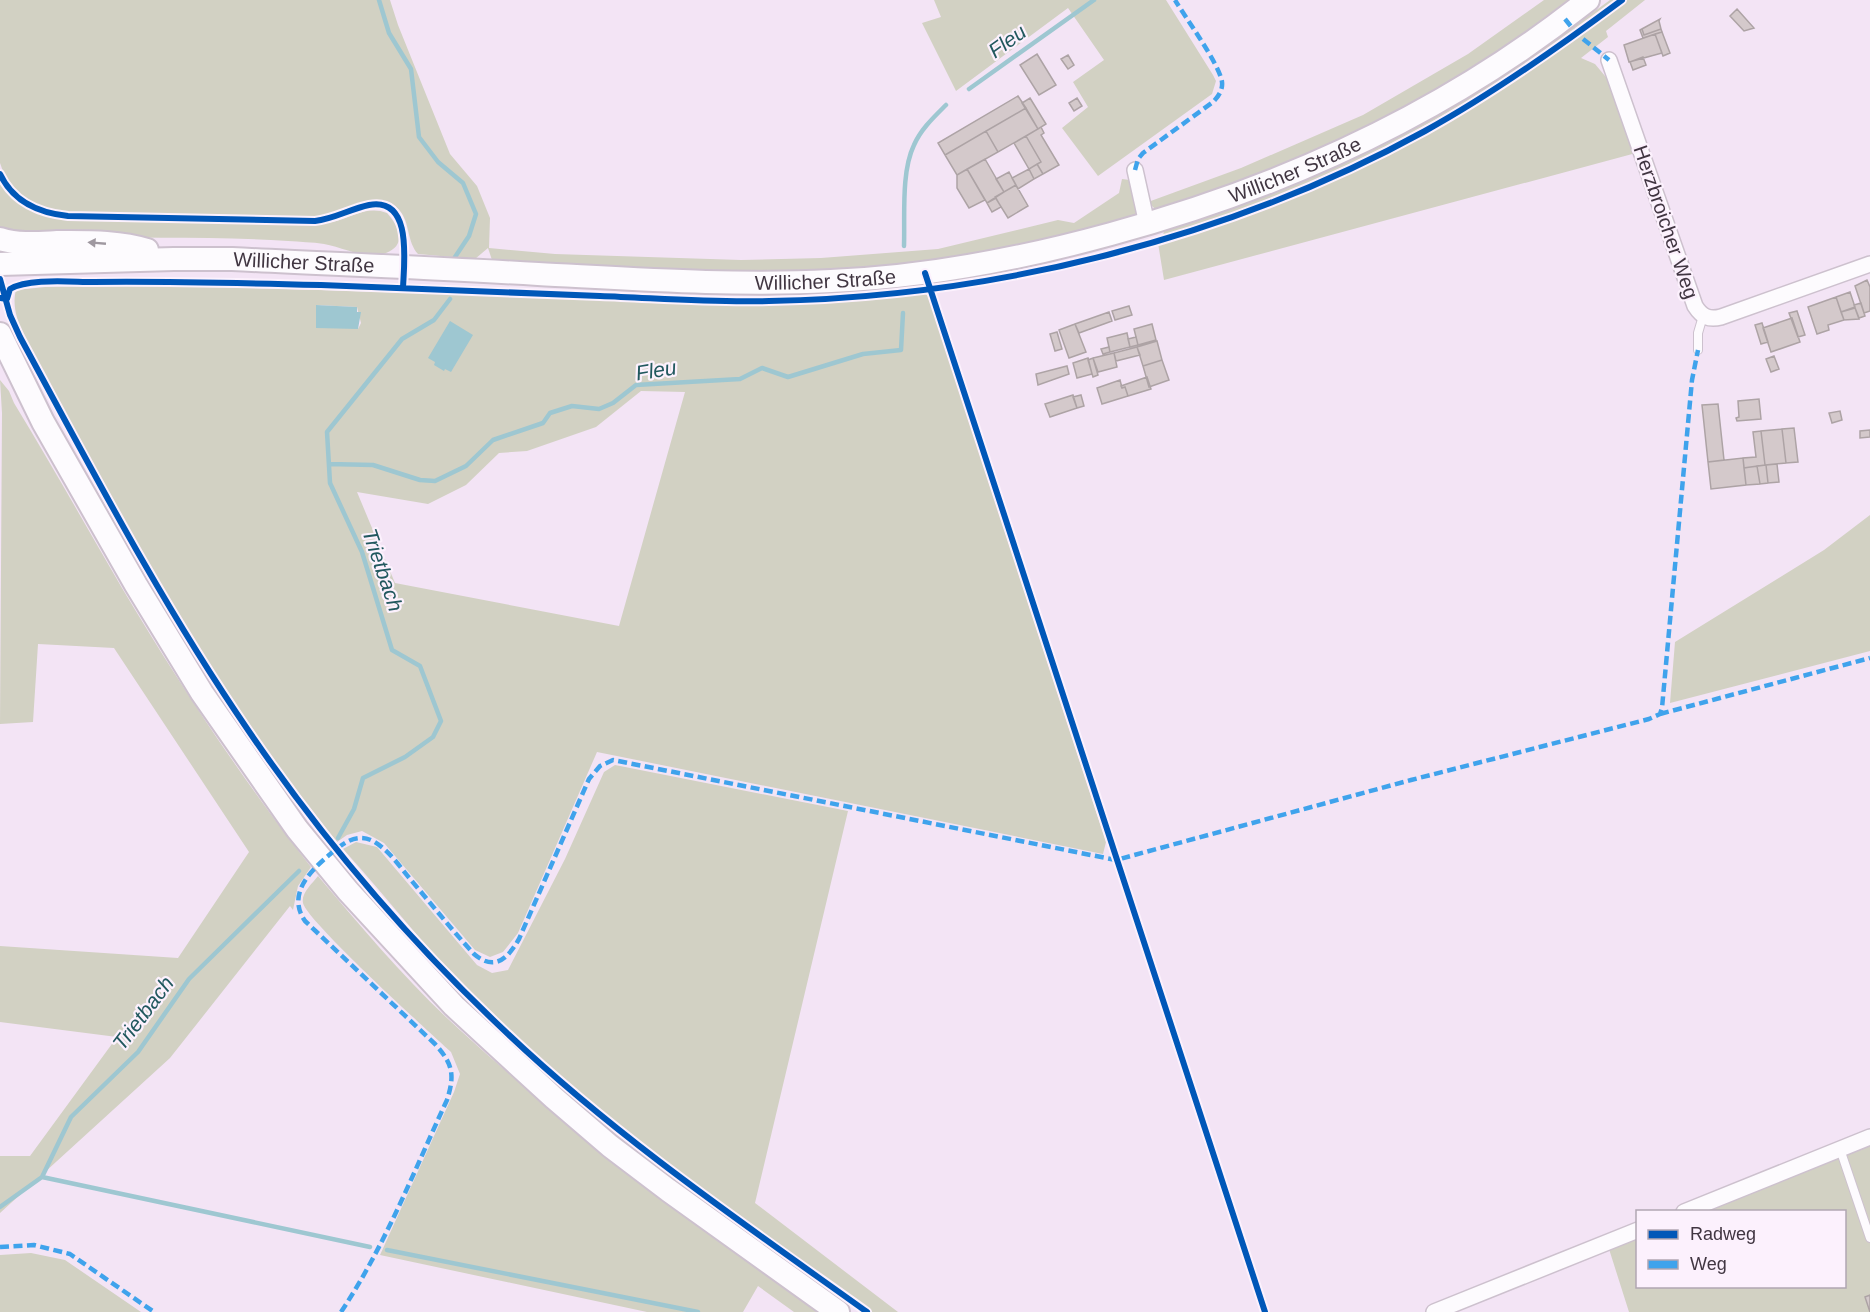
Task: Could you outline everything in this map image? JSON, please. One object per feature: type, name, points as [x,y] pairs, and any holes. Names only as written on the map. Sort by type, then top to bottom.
[{"type":"main road","name":"Willicher Straße","points":[[0,264],[174,259],[345,264],[696,282],[796,283],[957,268],[1044,251],[1147,224],[1239,194],[1290,174],[1392,127],[1444,98],[1521,50],[1588,0]]},
{"type":"main road","points":[[0,239],[21,243],[83,242],[137,247],[174,259]]},
{"type":"main road","points":[[0,334],[44,422],[136,585],[202,693],[297,829],[348,891],[454,1006],[562,1105],[668,1190],[838,1312]]},
{"type":"main road","points":[[0,364],[44,422]]},
{"type":"street","name":"Herzbroicher Weg","points":[[1609,60],[1695,306],[1703,316],[1712,318],[1721,316],[1870,264]]},
{"type":"street","points":[[1135,170],[1147,224]]},
{"type":"street","points":[[1689,1210],[1870,1137]]},
{"type":"street","points":[[1434,1312],[1636,1231]]},
{"type":"lane","points":[[1698,350],[1698,333],[1703,316]]},
{"type":"lane","points":[[1840,1149],[1870,1238]]},
{"type":"shaded area","points":[[0,0],[390,0],[450,154],[477,186],[490,218],[489,248],[555,254],[741,260],[821,258],[938,249],[1058,220],[1074,223],[1119,193],[1122,179],[1130,180],[1137,214],[1133,220],[1073,234],[982,253],[921,262],[846,269],[754,270],[526,263],[492,260],[488,248],[475,259],[418,254],[400,211],[386,201],[378,200],[331,215],[302,218],[61,212],[41,206],[23,196],[9,182],[0,163]]},
{"type":"shaded area","points":[[934,0],[1166,0],[1216,81],[1212,94],[1098,176],[1062,128],[1088,107],[1073,82],[1104,60],[1068,8],[956,91],[922,23],[941,17]]},
{"type":"shaded area","points":[[1544,0],[1568,0],[1513,41],[1437,91],[1387,118],[1290,163],[1222,188],[1156,210],[1148,202],[1241,168],[1363,115],[1468,54]]},
{"type":"shaded area","points":[[1610,0],[1618,0],[1511,74],[1401,138],[1344,167],[1286,192],[1225,216],[1163,236],[1164,231],[1284,188],[1411,127],[1493,80]]},
{"type":"shaded area","points":[[1625,0],[1645,0],[1606,31],[1608,37],[1581,58],[1595,64],[1610,82],[1636,153],[1164,280],[1158,243],[1212,227],[1265,206],[1328,180],[1412,140],[1466,110],[1547,59]]},
{"type":"shaded area","points":[[0,182],[13,197],[27,207],[63,219],[308,225],[332,222],[373,210],[387,213],[395,223],[399,240],[393,249],[386,253],[371,255],[324,244],[288,241],[60,237],[0,233]]},
{"type":"shaded area","points":[[160,285],[739,303],[797,302],[924,292],[928,296],[1106,842],[1103,854],[597,752],[518,933],[503,952],[490,957],[475,950],[384,843],[362,831],[347,835],[337,842],[253,729],[214,671],[141,551],[25,340],[15,309],[16,290],[45,287]],"holes":[[[316,305],[357,307],[361,323],[358,329]],[[641,391],[685,392],[619,626],[395,583],[357,492],[428,504],[466,485],[499,453],[527,451],[596,427]]]},
{"type":"shaded area","points":[[0,380],[9,391],[166,660],[236,765],[311,867],[298,886],[293,910],[290,906],[170,1058],[0,1213],[0,1156],[30,1156],[117,1037],[0,1022],[0,946],[178,958],[249,852],[114,648],[38,644],[33,722],[0,724],[2,413]]},
{"type":"shaded area","points":[[1870,515],[1870,651],[1670,703],[1675,642],[1824,550]]},
{"type":"shaded area","points":[[615,765],[848,811],[755,1203],[898,1312],[872,1312],[723,1204],[625,1130],[578,1091],[531,1051],[467,990],[343,849],[356,842],[377,847],[477,965],[492,973],[508,970],[565,859],[604,772]]},
{"type":"shaded area","points":[[318,876],[423,994],[502,1068],[635,1176],[817,1312],[794,1312],[758,1286],[743,1312],[647,1312],[380,1255],[460,1074],[451,1052],[370,977],[309,914],[303,899]]},
{"type":"shaded area","points":[[1870,1142],[1870,1312],[1629,1312],[1609,1249],[1636,1237],[1636,1288],[1846,1288],[1846,1210],[1702,1210]]},
{"type":"shaded area","points":[[31,1253],[65,1260],[141,1312],[0,1312],[0,1255]]},
{"type":"water","points":[[316,305],[357,307],[357,312],[361,312],[358,329],[316,328]]},
{"type":"water","points":[[450,321],[473,335],[451,372],[434,365],[435,362],[428,358]]},
{"type":"building","points":[[1737,9],[1754,28],[1744,31],[1730,16]]},
{"type":"building","points":[[1660,19],[1661,29],[1644,35],[1642,29],[1640,30]]},
{"type":"building","points":[[1642,29],[1644,35],[1661,29],[1662,32],[1643,38],[1640,30]]},
{"type":"building","points":[[1662,32],[1670,53],[1663,56],[1655,34]]},
{"type":"building","points":[[1655,34],[1662,53],[1629,62],[1624,45]]},
{"type":"building","points":[[1037,54],[1056,85],[1039,95],[1020,65]]},
{"type":"building","points":[[1068,55],[1074,65],[1068,69],[1061,59]]},
{"type":"building","points":[[1643,57],[1646,65],[1633,70],[1630,62]]},
{"type":"building","points":[[1018,96],[1026,108],[945,155],[938,143]]},
{"type":"building","points":[[1030,98],[1046,124],[1038,129],[1022,103]]},
{"type":"building","points":[[1077,98],[1082,106],[1074,111],[1069,103]]},
{"type":"building","points":[[1026,108],[1038,129],[998,152],[986,131]]},
{"type":"building","points":[[1041,127],[1044,133],[1041,135],[1059,165],[1043,174],[1037,164],[1041,162],[1026,136]]},
{"type":"building","points":[[986,131],[998,152],[957,175],[945,155]]},
{"type":"building","points":[[1026,136],[1041,162],[1029,169],[1014,143]]},
{"type":"building","points":[[985,159],[1004,192],[987,203],[967,169]]},
{"type":"building","points":[[1037,164],[1043,174],[1034,179],[1029,169]]},
{"type":"building","points":[[967,169],[985,200],[969,208],[957,188],[957,175]]},
{"type":"building","points":[[1029,169],[1034,179],[1018,189],[1012,178]]},
{"type":"building","points":[[1009,172],[1016,185],[1004,192],[996,179]]},
{"type":"building","points":[[1016,185],[1028,206],[1008,218],[995,197]]},
{"type":"building","points":[[996,198],[1001,207],[992,212],[987,203]]},
{"type":"building","points":[[1867,280],[1870,287],[1870,311],[1864,313],[1855,286]]},
{"type":"building","points":[[1850,292],[1855,307],[1841,312],[1836,297]]},
{"type":"building","points":[[1836,297],[1844,320],[1828,325],[1829,330],[1817,334],[1808,307]]},
{"type":"building","points":[[1861,303],[1865,316],[1859,318],[1854,305]]},
{"type":"building","points":[[1129,306],[1132,315],[1115,320],[1112,311]]},
{"type":"building","points":[[1855,308],[1859,319],[1844,320],[1841,312]]},
{"type":"building","points":[[1797,311],[1805,335],[1798,337],[1789,313]]},
{"type":"building","points":[[1109,312],[1112,321],[1079,333],[1075,324]]},
{"type":"building","points":[[1792,318],[1800,342],[1771,352],[1763,328]]},
{"type":"building","points":[[1762,323],[1768,342],[1761,344],[1755,325]]},
{"type":"building","points":[[1075,324],[1086,352],[1069,358],[1059,330]]},
{"type":"building","points":[[1152,324],[1156,340],[1138,345],[1134,329]]},
{"type":"building","points":[[1057,332],[1062,349],[1055,351],[1050,334]]},
{"type":"building","points":[[1127,333],[1130,347],[1110,352],[1107,338]]},
{"type":"building","points":[[1136,337],[1138,345],[1130,347],[1128,339]]},
{"type":"building","points":[[1157,341],[1162,360],[1143,366],[1137,347]]},
{"type":"building","points":[[1109,347],[1110,352],[1103,354],[1101,349]]},
{"type":"building","points":[[1137,347],[1140,355],[1116,361],[1114,353]]},
{"type":"building","points":[[1114,353],[1117,367],[1098,372],[1093,358]]},
{"type":"building","points":[[1774,356],[1779,369],[1771,372],[1766,359]]},
{"type":"building","points":[[1088,358],[1092,374],[1077,378],[1073,363]]},
{"type":"building","points":[[1093,358],[1098,375],[1093,377],[1088,360]]},
{"type":"building","points":[[1162,360],[1169,380],[1149,387],[1143,366]]},
{"type":"building","points":[[1067,366],[1069,374],[1038,385],[1036,374]]},
{"type":"building","points":[[1147,377],[1151,389],[1128,396],[1125,387],[1121,386]]},
{"type":"building","points":[[1120,380],[1128,396],[1102,404],[1097,388]]},
{"type":"building","points":[[1073,395],[1077,408],[1050,417],[1045,404]]},
{"type":"building","points":[[1081,395],[1084,406],[1077,408],[1073,397]]},
{"type":"building","points":[[1759,399],[1761,419],[1737,421],[1738,401]]},
{"type":"building","points":[[1718,404],[1724,460],[1708,462],[1702,405]]},
{"type":"building","points":[[1840,411],[1842,420],[1832,423],[1829,413]]},
{"type":"building","points":[[1794,428],[1798,462],[1786,463],[1782,429]]},
{"type":"building","points":[[1782,429],[1786,463],[1765,465],[1761,431]]},
{"type":"building","points":[[1870,430],[1870,437],[1860,438],[1860,431]]},
{"type":"building","points":[[1761,431],[1765,465],[1744,468],[1743,458],[1756,457],[1753,432]]},
{"type":"building","points":[[1743,458],[1746,485],[1711,489],[1708,462]]},
{"type":"building","points":[[1777,464],[1779,482],[1768,483],[1766,465]]},
{"type":"building","points":[[1766,465],[1768,483],[1760,484],[1757,466]]},
{"type":"building","points":[[1757,466],[1760,484],[1746,485],[1744,468]]},
{"type":"building","points":[[1870,1295],[1870,1312],[1865,1297]]},
{"type":"waterway","name":"Trietbach","points":[[379,0],[389,33],[411,69],[419,137],[438,162],[463,183],[476,214],[469,236],[455,257]]},
{"type":"waterway","name":"Fleu","points":[[969,89],[1094,0]]},
{"type":"waterway","name":"Fleu","points":[[904,246],[904,194],[910,156],[920,134],[946,105]]},
{"type":"waterway","name":"Trietbach","points":[[338,838],[354,809],[363,778],[405,757],[433,737],[441,721],[420,666],[392,650],[362,552],[330,483],[327,432],[402,339],[434,320],[450,299]]},
{"type":"waterway","name":"Fleu","points":[[329,464],[373,465],[420,480],[435,481],[466,466],[493,440],[543,423],[550,413],[572,406],[599,409],[613,403],[636,385],[740,379],[762,368],[788,377],[863,354],[901,350],[903,313]]},
{"type":"waterway","name":"Trietbach","points":[[0,1207],[42,1177],[71,1117],[138,1052],[189,979],[299,871]]},
{"type":"waterway","points":[[42,1177],[370,1247]]},
{"type":"waterway","points":[[387,1250],[698,1312]]},
{"type":"marked path","points":[[1135,170],[1138,159],[1143,153],[1213,102],[1222,88],[1220,74],[1215,64],[1175,0]]},
{"type":"marked path","points":[[1565,19],[1577,34],[1609,60]]},
{"type":"marked path","points":[[341,1312],[357,1287],[398,1208],[447,1100],[451,1084],[449,1064],[435,1044],[305,921],[300,911],[299,893],[308,877],[321,862],[343,844],[360,838],[379,845],[394,859],[474,954],[488,962],[495,962],[505,957],[519,939],[589,779],[600,766],[613,760],[1116,860],[1411,780],[1649,719],[1660,714],[1662,708],[1692,380],[1698,350]]},
{"type":"marked path","points":[[1660,714],[1870,658]]},
{"type":"marked path","points":[[0,1247],[34,1245],[70,1254],[154,1312]]},
{"type":"cycle path","points":[[0,298],[7,299],[10,289],[28,283],[62,281],[321,285],[705,301],[769,301],[853,297],[938,288],[1023,274],[1107,255],[1190,231],[1271,203],[1350,169],[1425,131],[1476,101],[1550,52],[1622,0]]},
{"type":"cycle path","points":[[0,174],[12,192],[28,204],[37,209],[68,216],[315,221],[369,205],[383,205],[393,211],[403,234],[403,288]]},
{"type":"cycle path","points":[[925,273],[1265,1312]]},
{"type":"cycle path","points":[[0,279],[10,315],[20,337],[157,586],[216,683],[248,730],[338,851],[437,964],[550,1072],[638,1145],[867,1312]]}]
